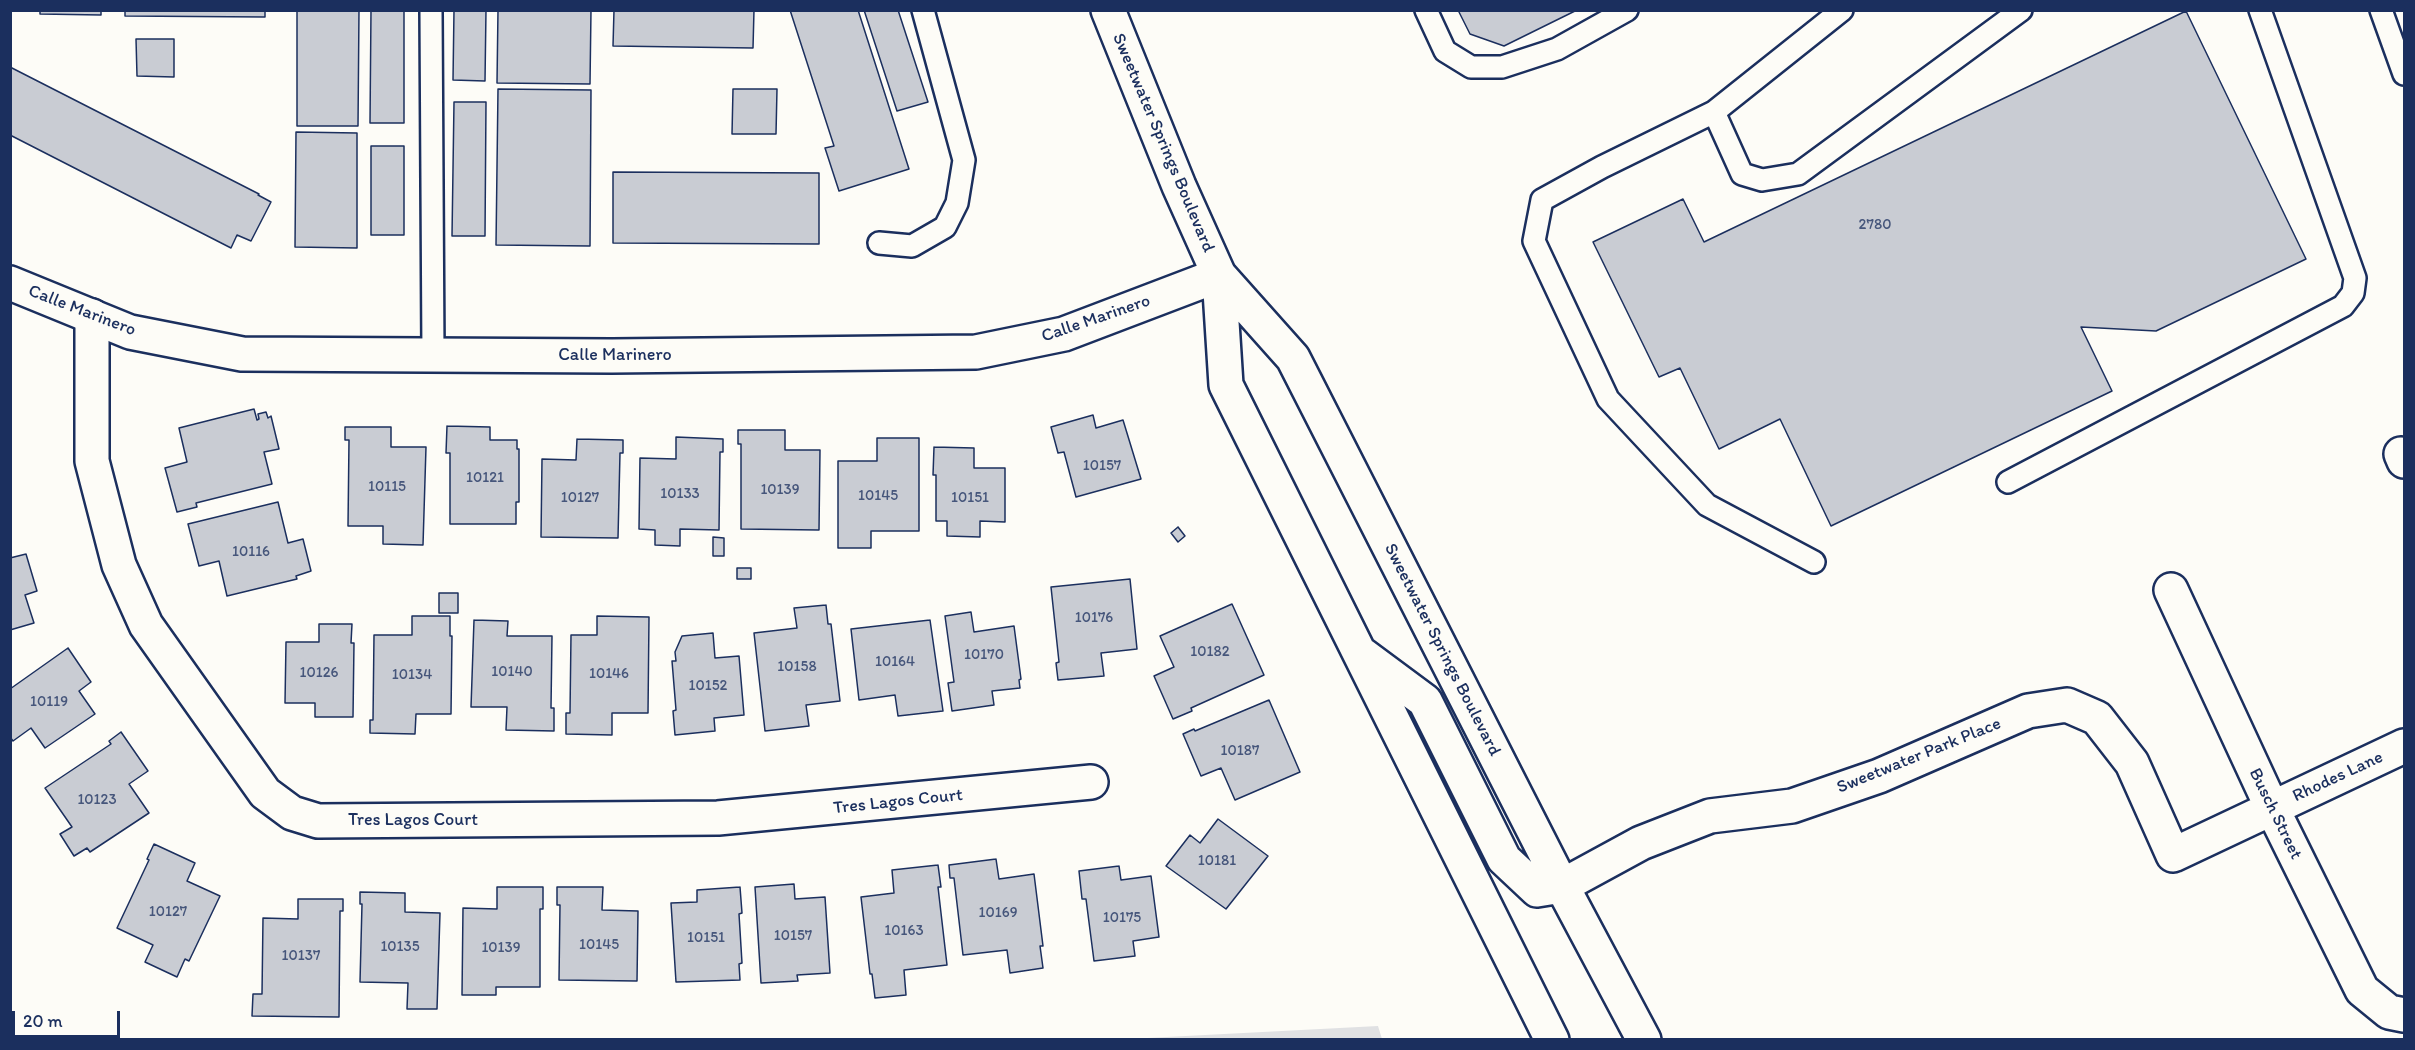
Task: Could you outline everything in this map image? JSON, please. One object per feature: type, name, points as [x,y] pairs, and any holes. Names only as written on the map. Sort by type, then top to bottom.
[{"type":"street","name":"Sweetwater Springs Boulevard","points":[[1108,10],[1179,186],[1219,275],[1293,358],[1562,886],[1644,1040]]},
{"type":"street","name":"Calle Marinero","points":[[10,283],[130,332],[242,354],[976,352],[1064,334],[1219,275]]},
{"type":"street","name":"Sweetwater Springs Boulevard","points":[[1219,275],[1226,386],[1552,1040]]},
{"type":"street","name":"Tres Lagos Court","points":[[92,316],[92,461],[119,566],[146,625],[264,793],[292,813],[318,820],[718,818],[1091,782]]},
{"type":"street","name":"Busch Street","points":[[2171,591],[2272,808],[2362,990],[2390,1012],[2404,1015]]},
{"type":"street","points":[[1359,652],[1425,701],[1504,859],[1537,890],[1562,886]]},
{"type":"street","name":"Sweetwater Park Place","points":[[1562,886],[1641,843],[1710,816],[1792,806],[1879,776],[2028,711],[2067,705],[2097,718],[2132,763],[2173,855]]},
{"type":"street","name":"Rhodes Lane","points":[[2173,855],[2404,746]]},
{"type":"lane","points":[[431,10],[433,355]]},
{"type":"lane","points":[[879,243],[912,246],[945,227],[957,203],[964,160],[923,10]]},
{"type":"lane","points":[[1426,10],[1445,51],[1471,67],[1502,67],[1557,49],[1627,10]]},
{"type":"lane","points":[[1814,562],[1707,505],[1608,399],[1534,241],[1542,200],[1602,167],[1714,112],[1842,10]]},
{"type":"lane","points":[[1714,112],[1742,174],[1762,180],[1798,174],[2021,10]]},
{"type":"lane","points":[[2008,482],[2343,306],[2353,293],[2355,278],[2260,10]]},
{"type":"lane","points":[[2381,10],[2404,74]]},
{"type":"shaded area","points":[[1378,1026],[1382,1039],[1128,1039]]},
{"type":"building","points":[[40,10],[101,10],[101,15],[40,14]]},
{"type":"building","points":[[125,10],[265,10],[265,17],[125,16]]},
{"type":"building","points":[[297,10],[359,10],[358,126],[297,126]]},
{"type":"building","points":[[371,10],[404,10],[404,123],[370,123]]},
{"type":"building","points":[[454,10],[486,10],[485,81],[453,80]]},
{"type":"building","points":[[498,10],[591,10],[590,84],[497,83]]},
{"type":"building","points":[[614,10],[754,10],[753,48],[613,46]]},
{"type":"building","points":[[790,10],[858,10],[909,169],[839,191],[825,148],[834,146]]},
{"type":"building","points":[[864,10],[898,10],[928,102],[897,111]]},
{"type":"building","points":[[1458,10],[1577,10],[1504,46],[1470,34]]},
{"type":"building","points":[[2186,11],[2306,259],[2156,331],[2081,327],[2112,391],[1831,526],[1780,419],[1719,449],[1680,368],[1659,377],[1593,242],[1683,199],[1704,242]]},
{"type":"building","points":[[136,39],[174,39],[174,77],[137,76]]},
{"type":"building","points":[[10,67],[271,202],[251,241],[237,235],[231,248],[10,135]]},
{"type":"building","points":[[498,89],[591,90],[590,246],[496,245]]},
{"type":"building","points":[[733,89],[777,89],[776,134],[732,134]]},
{"type":"building","points":[[454,102],[486,102],[485,236],[452,236]]},
{"type":"building","points":[[296,132],[357,133],[357,248],[295,247]]},
{"type":"building","points":[[371,146],[404,146],[404,235],[371,235]]},
{"type":"building","points":[[613,172],[819,173],[819,244],[613,243]]},
{"type":"building","points":[[254,409],[257,420],[259,419],[258,414],[266,412],[268,418],[271,416],[279,449],[264,452],[272,484],[196,503],[197,507],[177,512],[165,468],[187,462],[179,428]]},
{"type":"building","points":[[1093,415],[1096,428],[1123,420],[1141,479],[1076,497],[1064,452],[1058,453],[1051,427]]},
{"type":"building","points":[[447,426],[490,427],[490,440],[517,440],[519,502],[516,502],[516,524],[450,524],[450,453],[446,453]]},
{"type":"building","points":[[345,427],[391,427],[391,447],[426,447],[423,545],[383,544],[383,526],[348,526],[349,440],[345,440]]},
{"type":"building","points":[[738,430],[785,430],[785,450],[820,450],[819,530],[741,529],[741,444],[738,444]]},
{"type":"building","points":[[676,437],[723,439],[723,452],[720,452],[719,530],[680,529],[680,546],[655,545],[655,530],[639,529],[640,458],[676,459]]},
{"type":"building","points":[[877,438],[919,438],[919,531],[871,531],[871,548],[838,548],[838,461],[877,461]]},
{"type":"building","points":[[577,439],[623,440],[623,453],[620,453],[618,538],[541,537],[542,459],[576,460]]},
{"type":"building","points":[[934,447],[974,448],[974,468],[1005,468],[1005,522],[980,521],[980,537],[947,536],[947,521],[936,521]]},
{"type":"building","points":[[278,502],[288,543],[303,539],[311,571],[296,576],[297,579],[227,596],[219,561],[199,566],[188,524]]},
{"type":"building","points":[[1178,527],[1185,536],[1178,542],[1171,533]]},
{"type":"building","points":[[713,537],[724,538],[724,556],[713,556]]},
{"type":"building","points":[[26,554],[37,591],[25,595],[34,623],[10,630],[10,558]]},
{"type":"building","points":[[737,568],[751,568],[751,579],[737,579]]},
{"type":"building","points":[[1130,579],[1137,649],[1101,653],[1104,676],[1058,680],[1056,663],[1059,662],[1051,587]]},
{"type":"building","points":[[439,593],[458,593],[458,613],[439,613]]},
{"type":"building","points":[[1232,604],[1264,675],[1191,708],[1192,711],[1173,719],[1154,676],[1174,667],[1160,636]]},
{"type":"building","points":[[826,605],[828,624],[831,624],[840,701],[806,705],[809,726],[765,731],[754,633],[797,628],[794,608]]},
{"type":"building","points":[[971,612],[974,632],[1014,626],[1021,679],[1019,680],[1020,688],[992,691],[994,705],[952,711],[948,683],[954,682],[945,616]]},
{"type":"building","points":[[412,616],[450,616],[451,714],[416,714],[415,734],[370,733],[370,720],[373,720],[374,635],[412,635]]},
{"type":"building","points":[[597,616],[649,617],[648,713],[612,713],[612,735],[566,734],[566,713],[570,713],[571,635],[597,635]]},
{"type":"building","points":[[474,620],[508,621],[507,636],[552,636],[551,708],[554,708],[554,731],[506,730],[507,707],[471,707]]},
{"type":"building","points":[[930,620],[943,711],[898,716],[895,695],[859,700],[851,629]]},
{"type":"building","points":[[319,624],[352,624],[353,717],[315,717],[315,703],[285,703],[286,642],[319,642]]},
{"type":"building","points":[[713,633],[715,658],[739,656],[744,715],[714,718],[715,731],[675,735],[673,711],[676,710],[672,661],[676,661],[675,652],[682,636]]},
{"type":"building","points":[[68,648],[91,682],[79,691],[95,714],[45,748],[31,728],[13,741],[10,737],[10,689]]},
{"type":"building","points":[[1269,700],[1300,772],[1235,800],[1221,768],[1201,776],[1183,734]]},
{"type":"building","points":[[121,732],[148,771],[129,784],[149,813],[90,852],[87,848],[74,856],[60,834],[72,827],[45,788],[111,744],[109,741]]},
{"type":"building","points":[[1218,819],[1268,856],[1226,909],[1166,866],[1190,835],[1200,843]]},
{"type":"building","points":[[154,844],[195,863],[187,881],[220,896],[189,961],[185,959],[177,977],[145,962],[153,945],[117,928],[149,860],[147,859]]},
{"type":"building","points":[[996,859],[999,879],[1034,874],[1043,946],[1040,946],[1043,968],[1010,973],[1007,950],[963,955],[954,878],[950,878],[949,865]]},
{"type":"building","points":[[938,865],[941,887],[938,887],[947,965],[904,970],[906,995],[875,998],[861,897],[894,893],[892,870]]},
{"type":"building","points":[[1119,866],[1121,880],[1151,876],[1159,937],[1133,941],[1135,956],[1094,961],[1086,899],[1082,899],[1079,871]]},
{"type":"building","points":[[794,884],[795,899],[825,897],[830,973],[797,975],[798,981],[761,983],[755,887]]},
{"type":"building","points":[[497,887],[543,887],[543,909],[540,909],[540,987],[496,987],[496,995],[462,995],[463,908],[497,909]]},
{"type":"building","points":[[557,887],[603,887],[602,910],[638,911],[637,981],[559,980],[560,905],[557,905]]},
{"type":"building","points":[[740,887],[742,963],[739,964],[740,980],[676,982],[671,903],[697,902],[697,890]]},
{"type":"building","points":[[360,892],[405,893],[405,912],[440,913],[437,1009],[407,1009],[408,983],[360,982],[362,904],[360,904]]},
{"type":"building","points":[[298,899],[343,899],[343,911],[340,911],[339,1017],[252,1016],[253,994],[262,994],[263,918],[298,919]]}]
